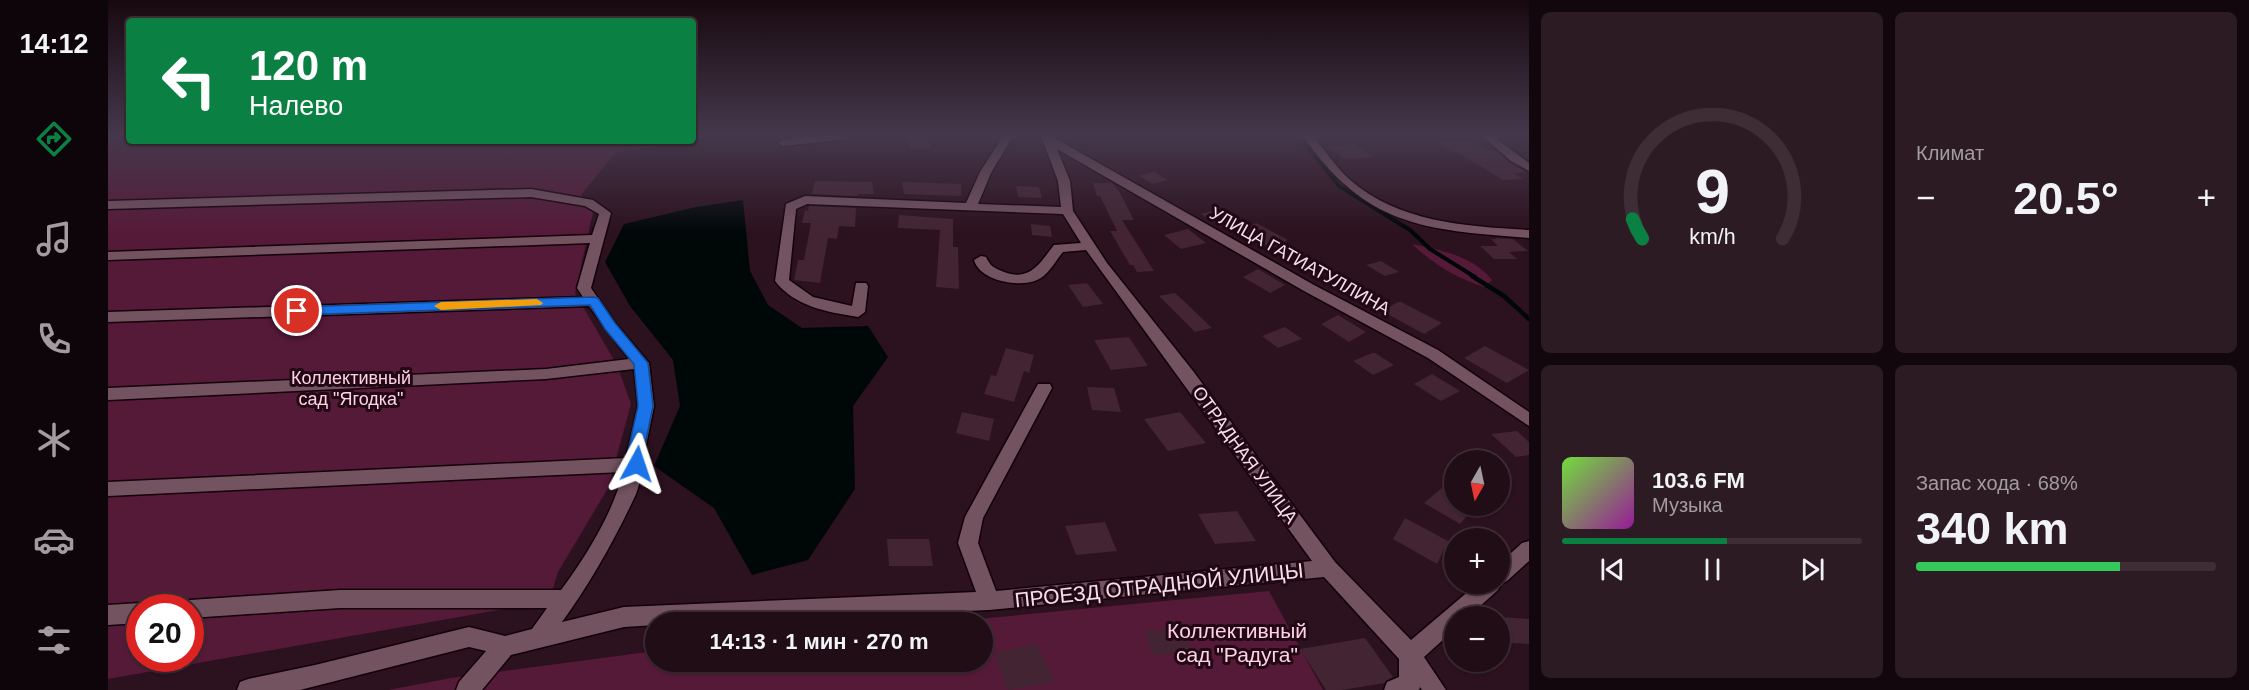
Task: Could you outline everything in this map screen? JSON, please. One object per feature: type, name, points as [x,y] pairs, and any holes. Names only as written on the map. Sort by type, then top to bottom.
[{"type":"street","points":[[970,207],[989,168]]},
{"type":"street","name":"ОТРАДНАЯ УЛИЦА","points":[[1059,168],[1064,181],[1067,211],[1090,246],[1328,568],[1410,656],[1435,690]]},
{"type":"street","name":"УЛИЦА ГАТИАТУЛЛИНА","points":[[1100,168],[1309,288],[1432,354],[1529,420]]},
{"type":"street","points":[[1335,168],[1346,182],[1359,192],[1392,212],[1443,228],[1529,234]]},
{"type":"street","points":[[108,205],[531,193],[589,203],[605,213],[584,288],[610,326],[641,363],[646,406],[628,491],[585,574],[538,638]]},
{"type":"street","points":[[861,286],[858,312],[818,306],[796,295],[783,281],[790,207],[805,200],[1067,211]]},
{"type":"street","points":[[108,256],[598,239]]},
{"type":"street","points":[[981,260],[983,267],[993,274],[1024,279],[1035,276],[1059,248],[1090,246]]},
{"type":"street","points":[[108,317],[593,301]]},
{"type":"street","points":[[108,394],[546,374],[641,363]]},
{"type":"street","name":"ПРОЕЗД ОТРАДНОЙ УЛИЦЫ","points":[[989,601],[968,543],[974,518],[1044,388]]},
{"type":"street","points":[[108,489],[635,464]]},
{"type":"street","points":[[1510,566],[1529,549]]},
{"type":"street","name":"ПРОЕЗД ОТРАДНОЙ УЛИЦЫ","points":[[505,646],[624,617],[989,601],[1328,568]]},
{"type":"street","points":[[1395,690],[1410,684],[1410,656],[1480,594]]},
{"type":"street","points":[[204,608],[340,599],[567,599]]},
{"type":"street","points":[[108,615],[126,614]]},
{"type":"street","points":[[248,690],[469,638],[505,646],[467,690]]},
{"type":"green space","name":"Коллективный сад \"Ягодка\"","points":[[108,168],[603,168],[581,195],[594,208],[575,293],[617,365],[631,404],[608,488],[558,572],[549,601],[204,662],[204,594],[126,594],[126,672],[148,672],[108,679]]},
{"type":"green space","points":[[1412,244],[1456,255],[1476,265],[1492,280],[1484,287],[1454,275]]},
{"type":"green space","name":"Коллективный сад \"Радуга\"","points":[[1269,591],[1323,690],[388,690],[451,678],[645,652],[645,672],[993,672],[993,618]]},
{"type":"shaded area","points":[[743,200],[750,271],[768,305],[802,328],[868,326],[888,357],[853,406],[855,489],[808,560],[752,575],[714,508],[654,466],[680,406],[673,360],[630,306],[605,262],[624,224],[696,207]]},
{"type":"building","points":[[1484,168],[1519,168],[1526,172],[1513,173],[1523,179],[1503,180]]},
{"type":"building","points":[[1154,172],[1168,180],[1153,184],[1139,176]]},
{"type":"building","points":[[815,181],[872,182],[874,194],[858,194],[858,196],[812,194]]},
{"type":"building","points":[[902,182],[961,184],[961,196],[904,194]]},
{"type":"building","points":[[1093,183],[1112,183],[1119,191],[1134,220],[1122,220],[1154,271],[1137,272],[1133,265],[1130,265],[1110,231],[1117,231],[1100,196],[1097,196]]},
{"type":"building","points":[[1016,186],[1039,187],[1042,198],[1018,197]]},
{"type":"building","points":[[809,206],[856,208],[855,227],[839,226],[837,239],[828,238],[820,283],[794,280],[798,260],[804,260],[811,223],[802,223],[805,210],[808,211]]},
{"type":"building","points":[[1218,209],[1238,221],[1221,227],[1201,214]]},
{"type":"building","points":[[899,215],[953,219],[953,247],[958,247],[959,289],[936,287],[940,230],[898,228]]},
{"type":"building","points":[[1256,223],[1288,240],[1271,249],[1238,232]]},
{"type":"building","points":[[1031,224],[1050,226],[1052,237],[1032,235]]},
{"type":"building","points":[[1188,229],[1206,243],[1181,249],[1164,235]]},
{"type":"building","points":[[1495,238],[1513,239],[1528,251],[1509,252],[1517,259],[1494,259],[1480,246],[1498,246],[1491,239],[1497,239]]},
{"type":"building","points":[[1381,261],[1399,272],[1385,276],[1366,265]]},
{"type":"building","points":[[1258,269],[1285,285],[1270,293],[1243,277]]},
{"type":"building","points":[[1087,283],[1103,304],[1083,307],[1068,285]]},
{"type":"building","points":[[1175,293],[1212,328],[1195,332],[1159,296]]},
{"type":"building","points":[[1398,302],[1442,323],[1424,334],[1382,311]]},
{"type":"building","points":[[1338,315],[1366,332],[1349,342],[1321,324]]},
{"type":"building","points":[[1285,327],[1302,339],[1278,348],[1262,336]]},
{"type":"building","points":[[1129,337],[1148,366],[1111,370],[1094,340]]},
{"type":"building","points":[[1485,346],[1529,370],[1507,383],[1464,358]]},
{"type":"building","points":[[1006,348],[1034,355],[1029,373],[1024,371],[1014,402],[984,394],[991,375],[996,376]]},
{"type":"building","points":[[1372,353],[1394,365],[1373,375],[1353,361]]},
{"type":"building","points":[[1432,374],[1460,391],[1441,401],[1414,384]]},
{"type":"building","points":[[1087,387],[1114,388],[1121,412],[1092,410]]},
{"type":"building","points":[[962,412],[994,419],[989,441],[956,433]]},
{"type":"building","points":[[1180,412],[1206,443],[1168,451],[1144,419]]},
{"type":"building","points":[[1517,431],[1529,442],[1529,455],[1516,457],[1491,434]]},
{"type":"building","points":[[1444,486],[1444,515],[1424,503]]},
{"type":"building","points":[[1237,511],[1256,541],[1215,544],[1198,514]]},
{"type":"building","points":[[1446,516],[1467,516],[1460,524]]},
{"type":"building","points":[[1405,518],[1444,539],[1444,549],[1437,564],[1393,539]]},
{"type":"building","points":[[1105,522],[1117,551],[1076,555],[1065,526]]},
{"type":"building","points":[[887,539],[929,539],[933,566],[889,566]]},
{"type":"building","points":[[1510,618],[1529,619],[1529,644],[1510,643]]},
{"type":"building","points":[[1184,630],[1193,653],[1153,655],[1144,631]]},
{"type":"building","points":[[1365,638],[1393,677],[1384,683],[1342,690],[1326,690],[1300,649]]},
{"type":"building","points":[[1037,644],[1054,682],[1008,690],[994,653]]},
{"type":"waterway","points":[[1325,168],[1339,186],[1410,230],[1430,249],[1475,277]]},
{"type":"waterway","points":[[1472,276],[1504,296],[1529,319]]},
{"type":"slow traffic","points":[[441,306],[537,303]]},
{"type":"route","points":[[297,311],[593,301],[610,326],[641,363],[646,406],[633,464],[637,464]]}]
